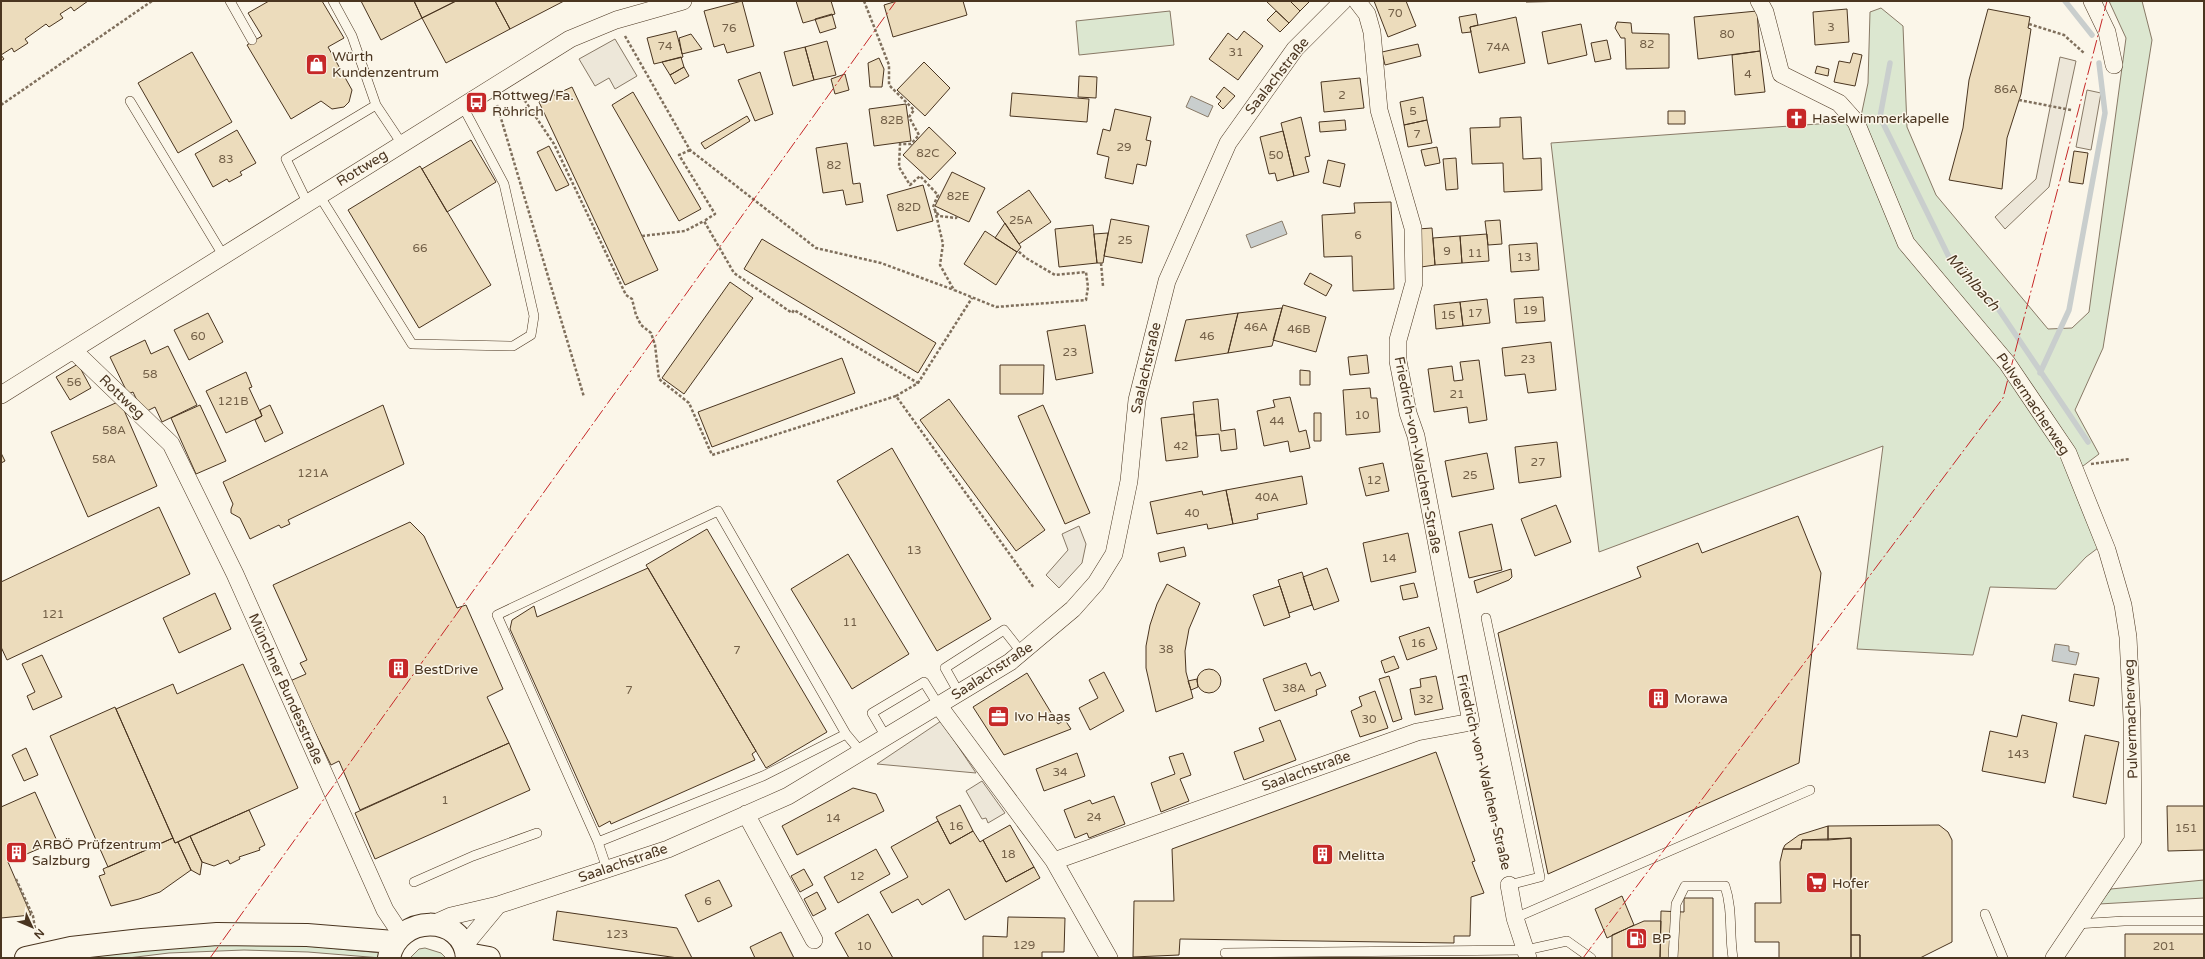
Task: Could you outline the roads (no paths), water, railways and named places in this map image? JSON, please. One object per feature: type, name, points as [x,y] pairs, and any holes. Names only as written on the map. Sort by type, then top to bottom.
[{"type":"main road","points":[[26,958],[71,948],[217,934],[307,935],[395,945],[421,924],[433,924],[446,928],[456,936],[466,953],[489,958]]},
{"type":"street","name":"Rottweg","points":[[1,395],[462,105],[570,39],[660,4],[683,1]]},
{"type":"street","name":"Saalachstraße","points":[[433,924],[451,916],[498,905],[668,849],[788,796],[939,706],[1022,653],[1073,609],[1096,583],[1114,554],[1129,481],[1137,400],[1167,281],[1228,142],[1295,49],[1343,1]]},
{"type":"street","name":"Friedrich-von-Walchen-Straße","points":[[1358,1],[1367,14],[1372,32],[1379,110],[1413,228],[1414,283],[1398,340],[1398,361],[1408,413],[1416,436],[1471,722]]},
{"type":"street","name":"Pulvermacherweg","points":[[1759,1],[1765,12],[1781,74],[1839,103],[1856,122],[1906,243],[2006,363],[2068,453],[2106,550],[2123,605],[2128,637],[2132,719],[2133,840],[2054,958]]},
{"type":"street","points":[[2092,1],[2107,32],[2114,65]]},
{"type":"street","name":"Rottweg","points":[[73,350],[171,444]]},
{"type":"street","name":"Münchner Bundesstraße","points":[[171,444],[235,574],[385,910],[395,945]]},
{"type":"street","name":"Saalachstraße","points":[[939,706],[1054,861],[1109,958]]},
{"type":"street","name":"Saalachstraße","points":[[1054,861],[1417,732],[1471,722]]},
{"type":"street","points":[[746,814],[814,940]]},
{"type":"street","name":"Friedrich-von-Walchen-Straße","points":[[1510,885],[1515,918],[1527,954]]},
{"type":"street","points":[[466,953],[498,905]]},
{"type":"lane","points":[[230,1],[252,40]]},
{"type":"lane","points":[[333,1],[352,36],[376,105],[402,144]]},
{"type":"lane","points":[[130,101],[223,255]]},
{"type":"lane","points":[[376,105],[286,159],[412,344],[513,346],[531,335],[534,316],[504,184],[462,105]]},
{"type":"lane","points":[[607,869],[598,842],[497,615],[718,512],[846,734],[861,752]]},
{"type":"lane","points":[[1486,618],[1540,877],[1510,885]]},
{"type":"lane","points":[[959,693],[945,668],[1004,630],[1022,653]]},
{"type":"lane","points":[[886,737],[872,713],[924,682],[939,706]]},
{"type":"lane","points":[[598,842],[763,776],[846,734]]},
{"type":"lane","points":[[1515,918],[1810,790]]},
{"type":"lane","points":[[414,882],[473,856],[537,833]]},
{"type":"lane","points":[[1673,958],[1676,904],[1685,886],[1725,886],[1730,903],[1731,945],[1733,958]]},
{"type":"lane","points":[[1985,914],[2003,958]]},
{"type":"lane","points":[[2076,924],[2124,921],[2204,921]]},
{"type":"lane","points":[[1225,953],[1527,954],[1567,941],[1591,958]]},
{"type":"waterway","points":[[2065,1],[2092,35]]},
{"type":"waterway","name":"Mühlbach","points":[[1890,63],[1880,117],[1950,259],[1997,307],[2088,442]]},
{"type":"waterway","points":[[2040,373],[2069,310],[2105,113],[2099,63]]},
{"type":"place","name":"Würth Kundenzentrum","points":[[316,64]]},
{"type":"place","name":"Rottweg/Fa. Röhrich","points":[[477,103]]},
{"type":"place","name":"Haselwimmerkapelle","points":[[1796,118]]},
{"type":"place","name":"BestDrive","points":[[398,669]]},
{"type":"place","name":"Morawa","points":[[1659,698]]},
{"type":"place","name":"Ivo Haas","points":[[998,716]]},
{"type":"place","name":"ARBÖ Prüfzentrum Salzburg","points":[[17,852]]},
{"type":"place","name":"Melitta","points":[[1323,855]]},
{"type":"place","name":"Hofer","points":[[1816,883]]},
{"type":"place","name":"BP","points":[[1636,938]]}]
